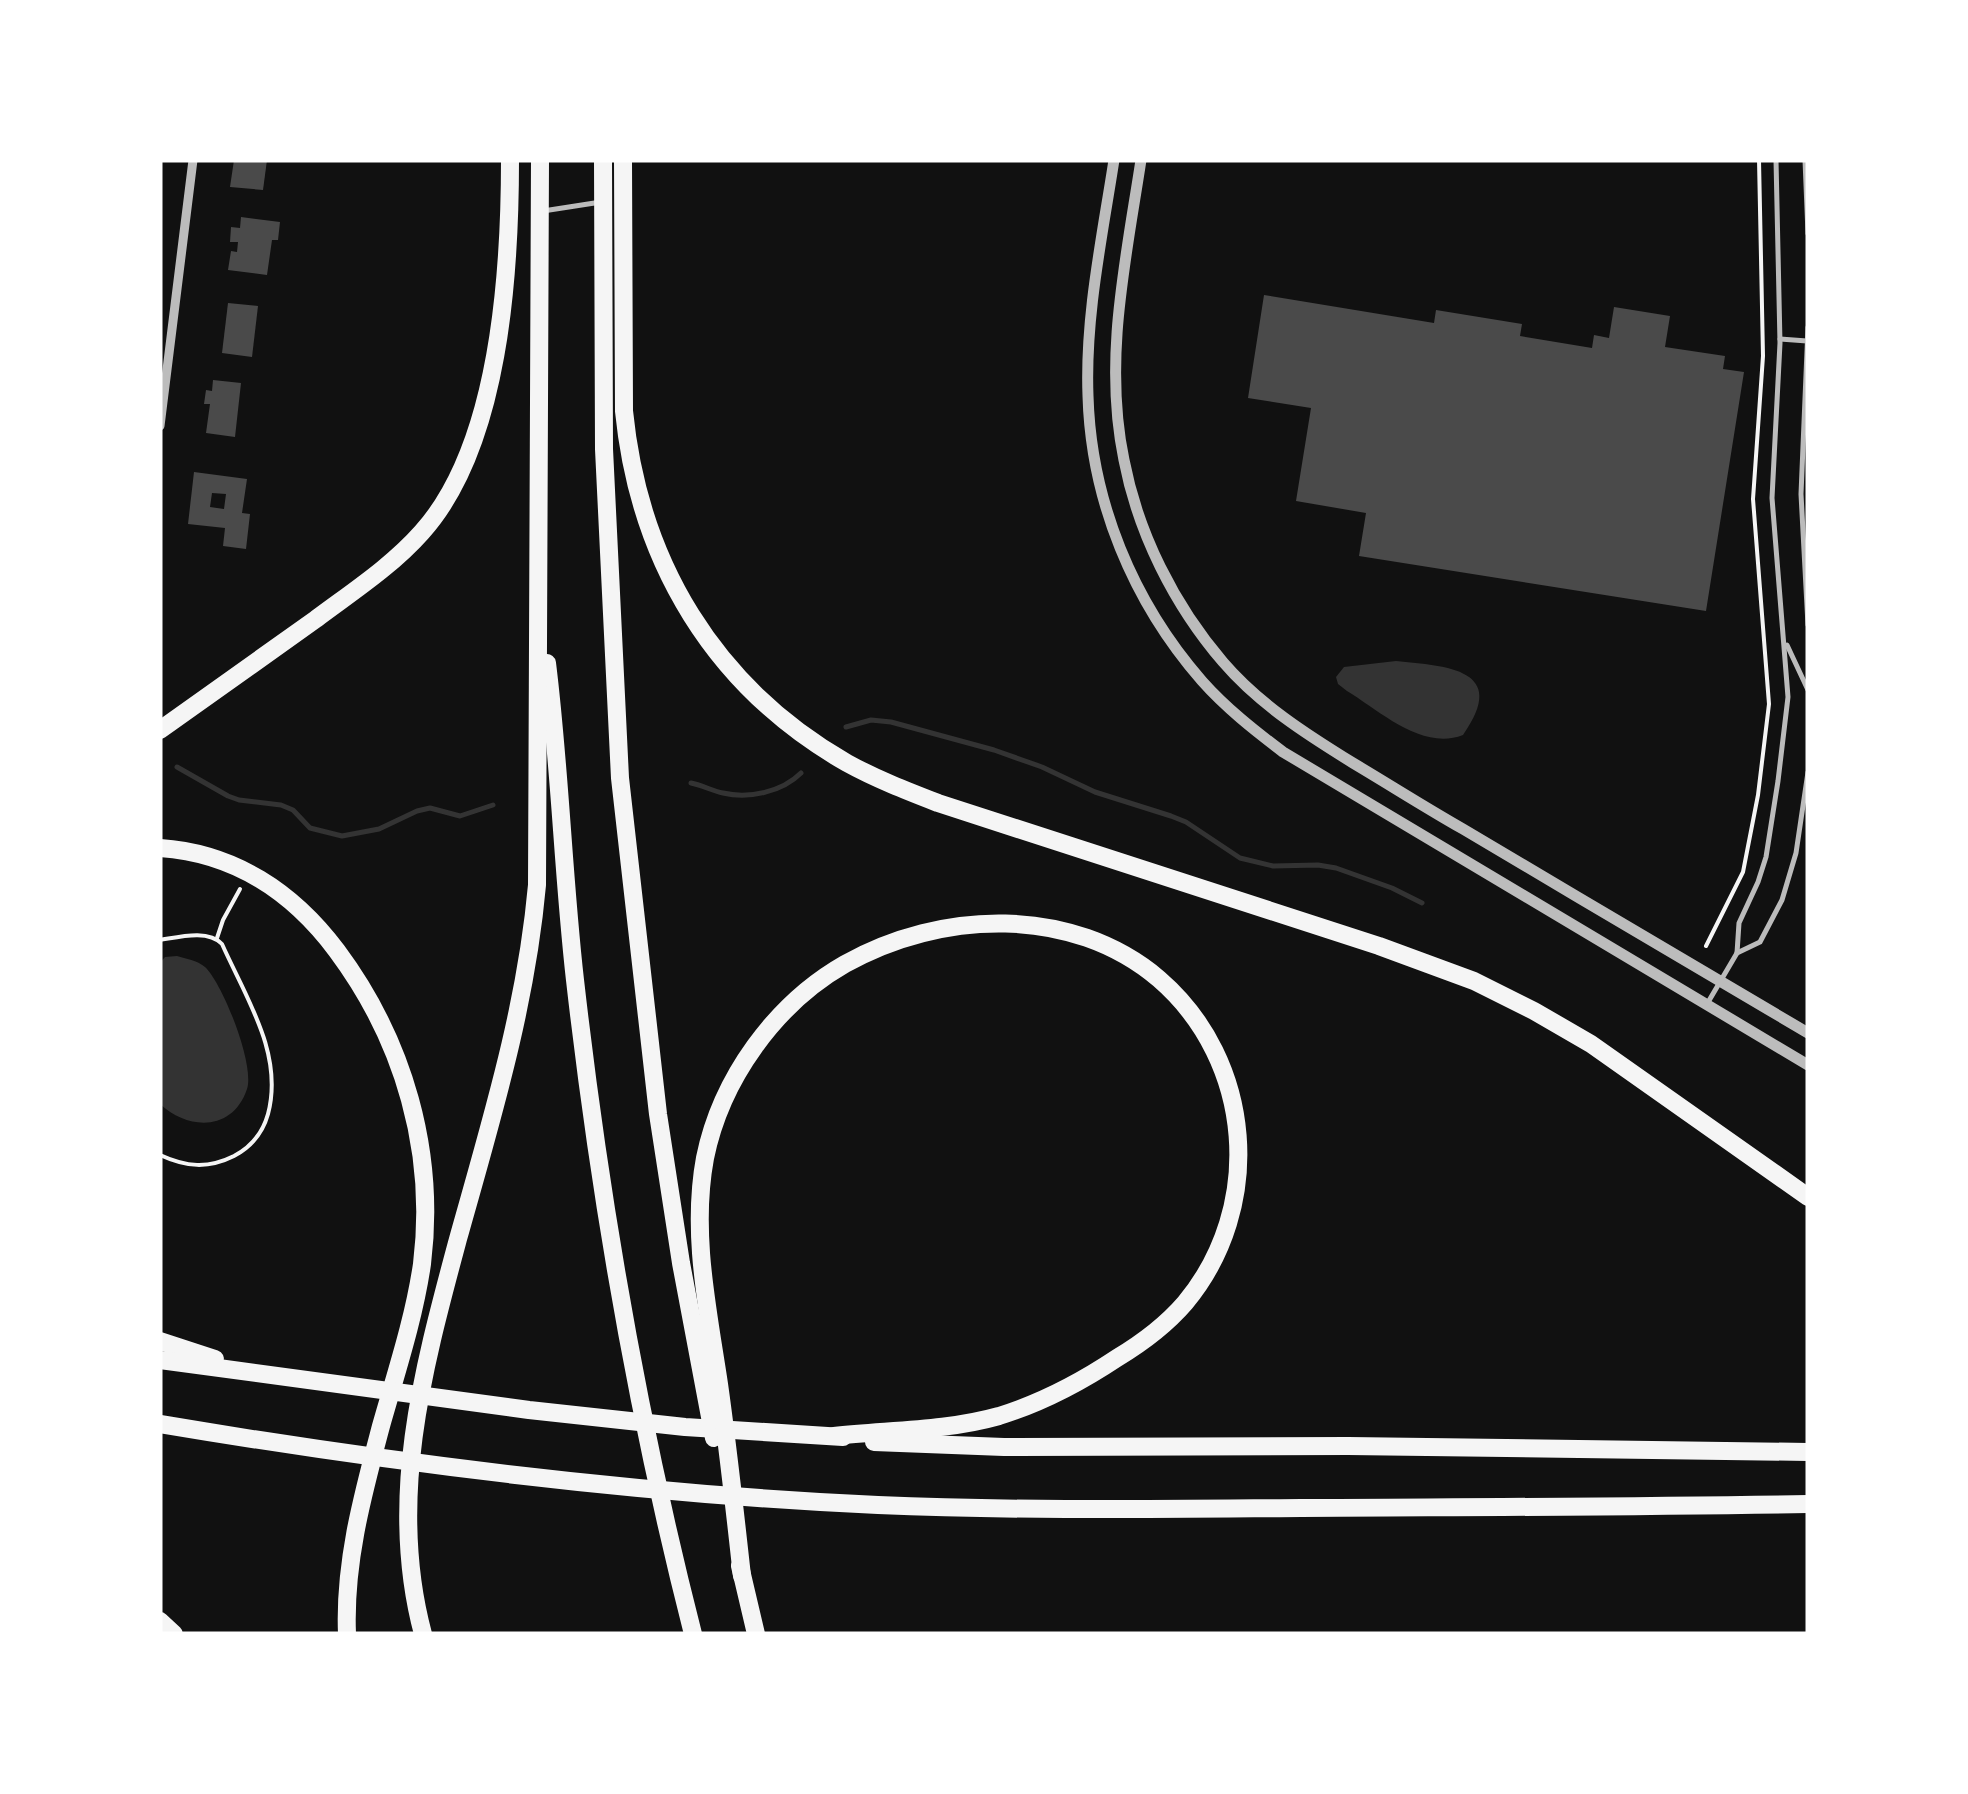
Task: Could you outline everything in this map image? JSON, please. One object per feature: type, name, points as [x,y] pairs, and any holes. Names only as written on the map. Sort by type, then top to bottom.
[{"type":"highway","points":[[160,730],[384,567],[422,532],[452,490],[480,424],[495,348],[508,246],[510,160]]},
{"type":"highway","points":[[423,1634],[408,1538],[410,1454],[428,1355],[513,1038],[530,950],[538,851],[540,160]]},
{"type":"highway","points":[[603,160],[604,450],[625,837],[680,1263],[756,1634]]},
{"type":"highway","points":[[623,160],[624,411],[640,504],[657,552],[703,633],[744,684],[768,706],[846,762],[920,796],[1379,946],[1489,988],[1591,1044],[1808,1198]]},
{"type":"highway","points":[[538,588],[554,719],[570,930],[594,1133],[641,1405],[693,1634]]},
{"type":"highway","points":[[160,848],[206,855],[249,872],[277,889],[304,913],[363,989],[390,1040],[412,1104],[426,1217],[422,1266],[356,1525],[347,1634]]},
{"type":"highway","points":[[742,1576],[704,1277],[700,1211],[706,1151],[743,1064],[772,1025],[812,986],[857,958],[906,937],[951,927],[1018,924],[1086,938],[1125,956],[1158,979],[1201,1027],[1220,1064],[1235,1110],[1240,1152],[1235,1200],[1220,1244],[1198,1285],[1167,1322],[1130,1350],[1079,1382],[1028,1406],[970,1423],[834,1436]]},
{"type":"highway","points":[[160,1342],[278,1374],[360,1388],[599,1418],[868,1442],[956,1446],[1808,1452]]},
{"type":"highway","points":[[160,1360],[278,1374]]},
{"type":"highway","points":[[160,1424],[342,1454],[613,1486],[943,1508],[1808,1504]]},
{"type":"highway","points":[[160,1621],[174,1634]]},
{"type":"street","points":[[160,426],[193,160]]},
{"type":"street","points":[[1114,160],[1090,325],[1088,396],[1093,451],[1103,500],[1121,550],[1143,597],[1182,656],[1240,718],[1283,752],[1808,1064]]},
{"type":"street","points":[[1138,160],[1117,334],[1116,394],[1123,459],[1154,553],[1168,582],[1223,662],[1270,708],[1310,736],[1808,1033]]},
{"type":"street","points":[[1096,277],[1123,281]]},
{"type":"lane","points":[[1707,1004],[1737,953],[1739,924],[1758,882],[1771,831],[1788,697],[1772,498],[1780,340],[1776,160]]},
{"type":"lane","points":[[1804,160],[1808,234]]},
{"type":"lane","points":[[540,212],[603,202]]},
{"type":"lane","points":[[1808,327],[1800,494],[1808,625]]},
{"type":"lane","points":[[1780,340],[1807,341]]},
{"type":"lane","points":[[1783,638],[1808,690]]},
{"type":"lane","points":[[1737,953],[1760,942],[1786,890],[1796,854],[1808,772]]},
{"type":"path","points":[[1706,946],[1743,872],[1758,795],[1769,704],[1753,499],[1763,356],[1759,160]]},
{"type":"path","points":[[160,1155],[192,1166],[212,1165],[246,1149],[260,1134],[266,1120],[273,1087],[272,1065],[245,993],[218,938],[223,920],[249,872]]},
{"type":"path","points":[[160,940],[218,938]]},
{"type":"shaded area","points":[[1396,661],[1452,669],[1476,684],[1480,696],[1476,713],[1463,735],[1448,739],[1417,733],[1387,718],[1338,684],[1336,677],[1344,667]]},
{"type":"shaded area","points":[[177,956],[202,965],[212,976],[236,1025],[246,1062],[247,1089],[240,1103],[232,1113],[209,1122],[184,1119],[160,1104],[160,963],[165,957]]},
{"type":"building","points":[[234,160],[267,160],[263,190],[230,187]]},
{"type":"building","points":[[241,217],[280,222],[278,240],[272,240],[267,275],[228,270],[231,251],[237,252],[238,242],[230,242],[231,227],[240,228]]},
{"type":"building","points":[[1264,295],[1434,323],[1436,310],[1522,324],[1520,336],[1592,348],[1594,335],[1609,338],[1614,307],[1670,316],[1665,347],[1725,356],[1723,369],[1744,372],[1706,611],[1359,556],[1366,513],[1296,501],[1311,408],[1248,398]]},
{"type":"building","points":[[228,303],[258,306],[252,357],[222,353]]},
{"type":"building","points":[[213,380],[241,383],[235,437],[206,433],[210,404],[204,404],[206,390],[212,391]]},
{"type":"building","points":[[194,472],[247,479],[242,513],[250,514],[246,549],[223,546],[225,528],[188,524]],"holes":[[[212,493],[226,494],[224,509],[210,507]]]},
{"type":"waterway","points":[[846,727],[871,720],[891,722],[994,750],[1095,792],[1186,822],[1240,858],[1273,866],[1336,868],[1422,903]]},
{"type":"waterway","points":[[177,767],[228,796],[281,805],[293,810],[310,828],[342,836],[379,829],[430,808],[460,816],[493,805]]},
{"type":"waterway","points":[[691,783],[733,795],[754,794],[784,785],[801,773]]}]
